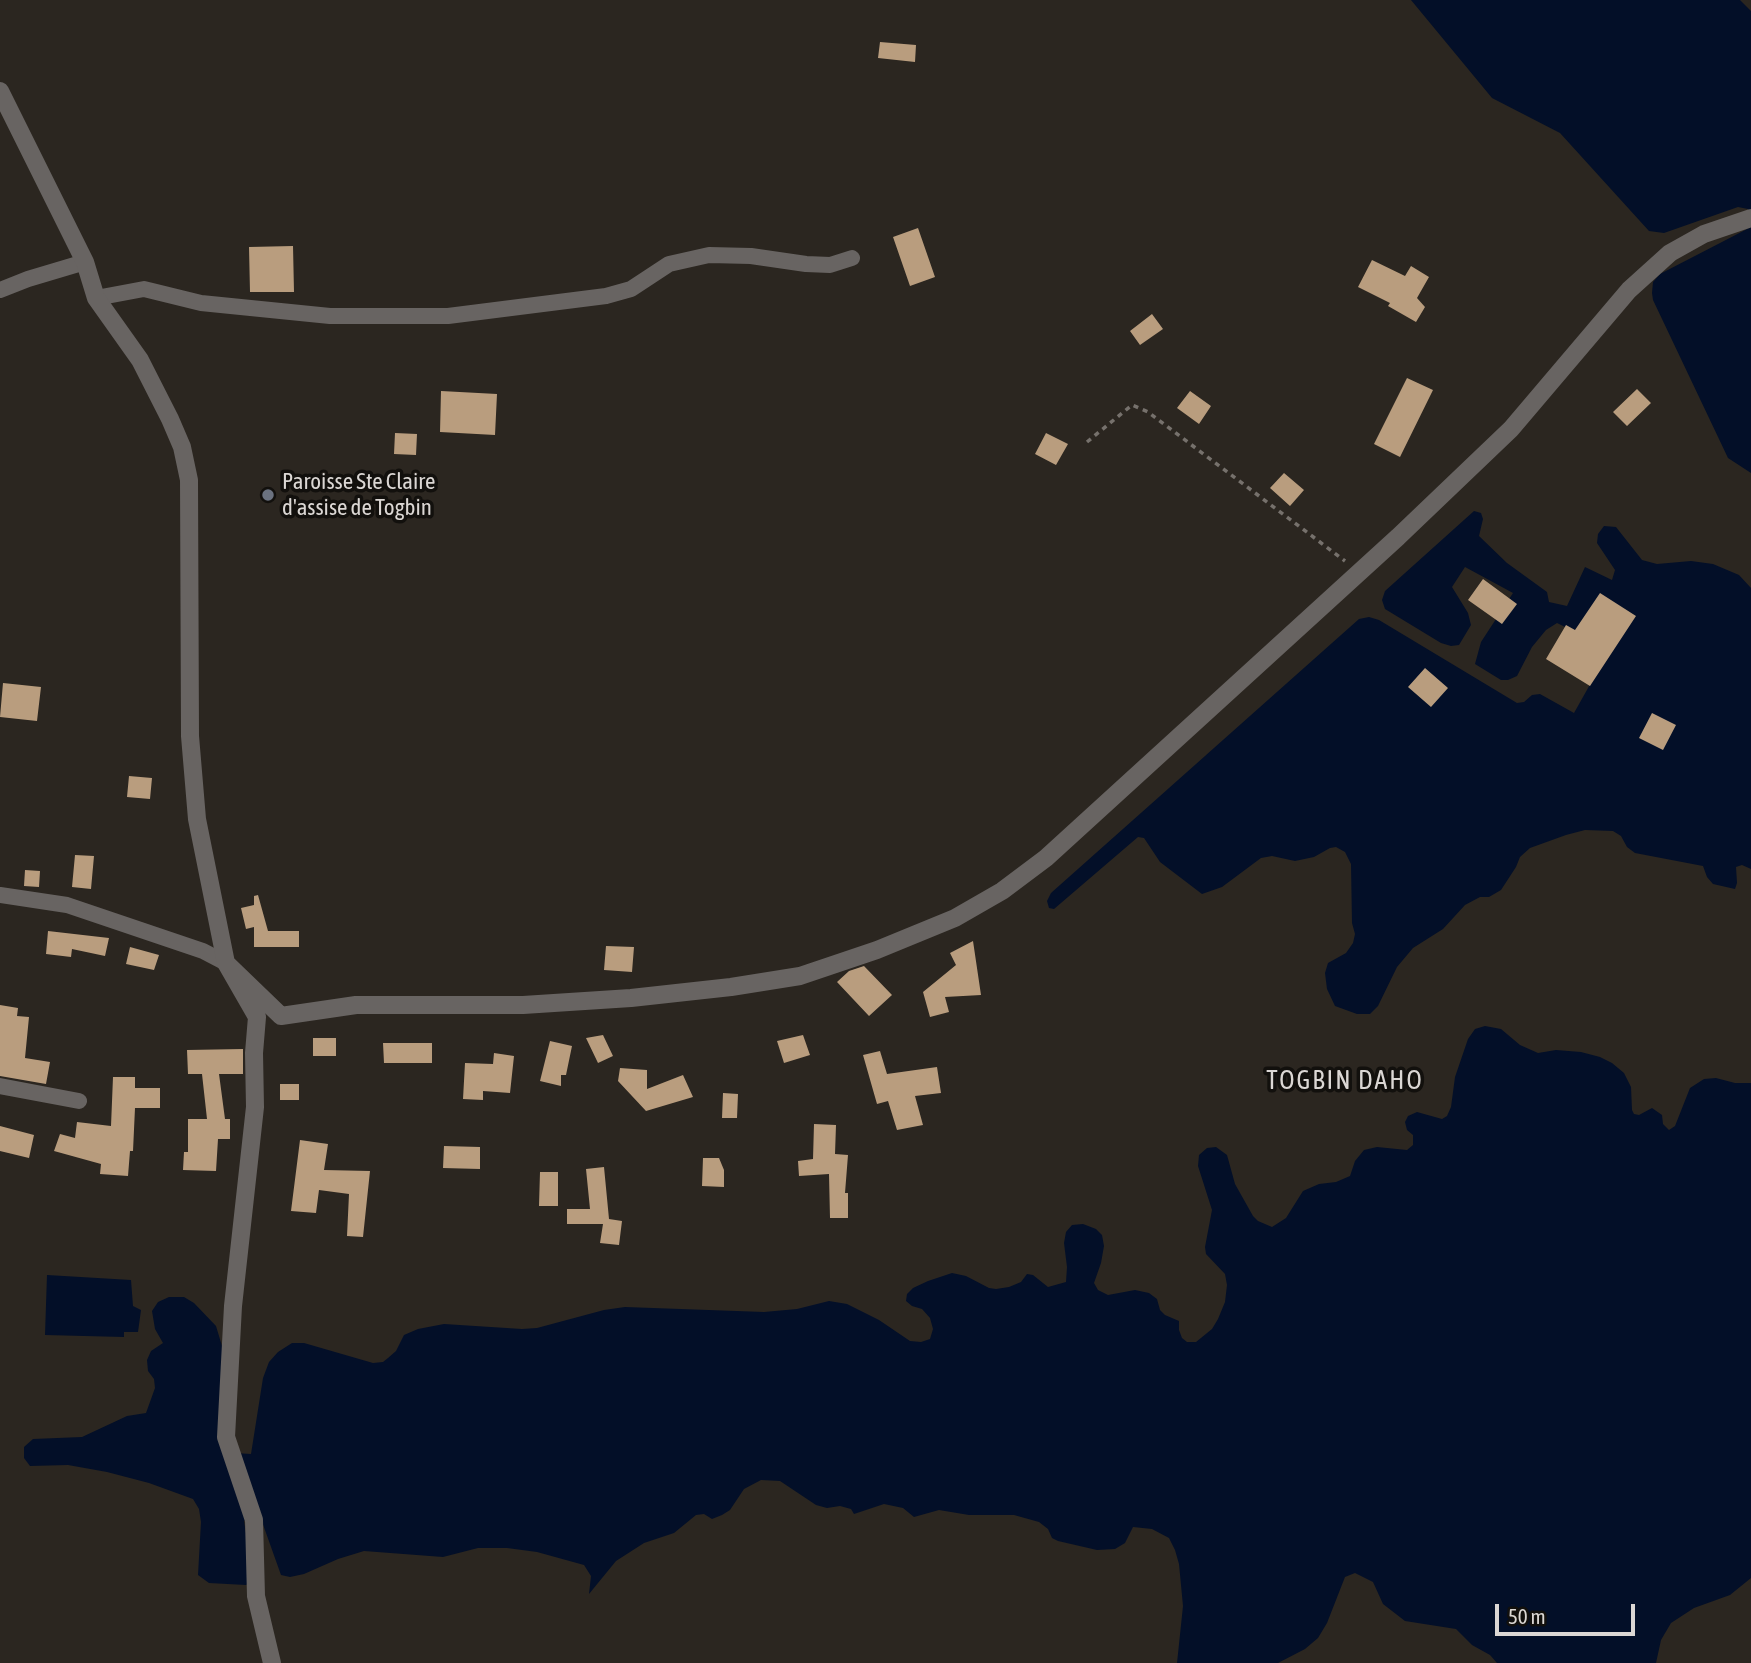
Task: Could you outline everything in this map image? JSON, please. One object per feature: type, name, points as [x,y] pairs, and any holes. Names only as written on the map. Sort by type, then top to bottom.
[{"type":"street","points":[[0,91],[85,262],[96,298],[141,360],[182,447],[189,480],[188,623],[192,782],[197,820],[226,963],[257,1017],[254,1053],[255,1107],[233,1306],[226,1437],[254,1521],[256,1596],[272,1663]]},
{"type":"street","points":[[0,895],[67,905],[203,951],[226,963],[281,1016],[356,1006],[523,1005],[706,990],[800,976],[877,950],[955,918],[1002,891],[1046,859],[1360,572],[1511,429],[1629,290],[1671,253],[1704,234],[1748,219]]},
{"type":"street","points":[[96,298],[144,289],[201,303],[330,316],[448,316],[606,296],[631,289],[669,264],[709,255],[751,256],[830,265],[852,258]]},
{"type":"street","points":[[0,290],[85,262]]},
{"type":"street","points":[[0,1086],[79,1101]]},
{"type":"path","points":[[1087,442],[1132,405],[1148,412],[1360,572]]},
{"type":"water","points":[[1411,0],[1740,0],[1751,11],[1751,217],[1748,209],[1738,207],[1664,233],[1649,231],[1560,133],[1492,98]]},
{"type":"water","points":[[1751,227],[1751,473],[1728,458],[1652,293],[1653,282],[1660,274]]},
{"type":"water","points":[[1474,511],[1481,513],[1483,519],[1479,536],[1507,563],[1547,592],[1549,602],[1567,606],[1585,567],[1612,580],[1615,570],[1597,543],[1598,534],[1604,526],[1616,527],[1642,560],[1657,564],[1691,561],[1713,564],[1739,575],[1751,588],[1751,869],[1742,865],[1736,867],[1735,889],[1713,884],[1703,866],[1635,853],[1627,847],[1621,836],[1613,831],[1585,830],[1566,835],[1530,848],[1520,857],[1501,890],[1465,905],[1443,929],[1413,948],[1397,967],[1378,1006],[1370,1014],[1357,1014],[1335,1006],[1327,989],[1325,973],[1328,963],[1346,953],[1355,934],[1352,923],[1351,864],[1345,852],[1336,847],[1314,857],[1295,861],[1272,856],[1261,858],[1222,887],[1202,894],[1160,862],[1144,838],[1138,837],[1054,909],[1049,908],[1047,901],[1051,893],[1359,619],[1369,617],[1379,620],[1517,703],[1540,694],[1574,713],[1610,649],[1557,623],[1546,630],[1532,647],[1517,676],[1501,680],[1475,664],[1481,642],[1513,593],[1465,567],[1452,587],[1468,613],[1471,625],[1459,645],[1451,646],[1441,643],[1385,609],[1382,600],[1385,591]]},
{"type":"water","points":[[1485,1026],[1501,1029],[1520,1045],[1538,1053],[1556,1050],[1581,1052],[1612,1063],[1624,1073],[1631,1087],[1634,1114],[1639,1115],[1652,1108],[1662,1115],[1663,1124],[1669,1130],[1675,1126],[1690,1088],[1704,1079],[1751,1083],[1751,1578],[1730,1595],[1694,1608],[1671,1623],[1661,1640],[1656,1663],[1497,1663],[1490,1655],[1472,1645],[1456,1629],[1405,1621],[1383,1604],[1373,1582],[1355,1573],[1345,1577],[1327,1623],[1318,1638],[1305,1649],[1278,1663],[1177,1663],[1183,1606],[1179,1564],[1169,1538],[1152,1529],[1133,1527],[1125,1543],[1115,1549],[1097,1550],[1058,1541],[1052,1538],[1048,1529],[1039,1522],[1014,1515],[969,1515],[939,1510],[914,1517],[903,1508],[884,1504],[854,1514],[851,1509],[840,1506],[827,1508],[816,1505],[780,1481],[761,1480],[744,1489],[730,1510],[722,1515],[712,1519],[704,1514],[696,1515],[674,1533],[644,1543],[616,1561],[589,1594],[591,1576],[584,1565],[537,1552],[507,1548],[478,1548],[443,1557],[364,1551],[304,1574],[290,1577],[281,1575],[260,1516],[244,1521],[252,1572],[251,1582],[246,1585],[209,1583],[198,1575],[201,1522],[199,1509],[193,1499],[107,1472],[68,1465],[30,1466],[24,1458],[24,1447],[33,1439],[82,1437],[127,1416],[146,1413],[155,1388],[147,1360],[151,1351],[163,1343],[155,1329],[152,1311],[158,1302],[169,1297],[184,1297],[194,1303],[216,1326],[225,1356],[231,1439],[235,1453],[251,1454],[263,1378],[269,1362],[292,1343],[304,1343],[373,1363],[383,1362],[396,1351],[404,1335],[444,1324],[522,1329],[537,1328],[625,1307],[764,1312],[797,1309],[829,1301],[847,1304],[879,1320],[910,1341],[921,1342],[930,1339],[933,1329],[930,1318],[922,1309],[906,1301],[907,1294],[913,1288],[952,1273],[996,1289],[1021,1282],[1027,1274],[1033,1275],[1048,1287],[1066,1282],[1064,1243],[1066,1232],[1072,1225],[1083,1224],[1096,1229],[1102,1235],[1104,1246],[1094,1283],[1098,1290],[1108,1295],[1135,1290],[1149,1293],[1157,1299],[1160,1310],[1165,1315],[1179,1321],[1182,1338],[1187,1342],[1196,1342],[1212,1329],[1218,1319],[1225,1302],[1227,1285],[1225,1274],[1206,1254],[1212,1210],[1198,1166],[1199,1155],[1207,1148],[1216,1147],[1227,1155],[1235,1184],[1253,1216],[1272,1227],[1286,1218],[1303,1191],[1350,1176],[1355,1161],[1364,1150],[1377,1147],[1407,1150],[1413,1145],[1413,1135],[1407,1130],[1405,1122],[1408,1116],[1417,1112],[1442,1119],[1447,1116],[1451,1107],[1455,1077],[1468,1039],[1475,1029]]},
{"type":"water","points":[[47,1275],[131,1280],[133,1306],[141,1310],[138,1332],[124,1332],[124,1337],[45,1335]]},
{"type":"building","points":[[880,42],[916,45],[915,62],[878,58]]},
{"type":"building","points":[[918,228],[935,277],[910,286],[893,237]]},
{"type":"building","points":[[293,246],[294,292],[250,292],[249,247]]},
{"type":"building","points":[[1372,260],[1405,276],[1411,266],[1429,277],[1417,298],[1425,307],[1416,322],[1388,306],[1390,303],[1358,287]]},
{"type":"building","points":[[1152,314],[1163,329],[1140,345],[1130,331]]},
{"type":"building","points":[[1407,378],[1433,390],[1400,457],[1374,444]]},
{"type":"building","points":[[1637,389],[1651,403],[1627,426],[1613,412]]},
{"type":"building","points":[[441,391],[497,394],[495,435],[440,432]]},
{"type":"building","points":[[1190,391],[1211,406],[1199,424],[1177,408]]},
{"type":"building","points":[[395,433],[417,434],[416,455],[394,454]]},
{"type":"building","points":[[1046,433],[1068,444],[1056,465],[1035,454]]},
{"type":"building","points":[[1284,473],[1304,490],[1290,506],[1270,488]]},
{"type":"building","points":[[1483,579],[1517,604],[1502,624],[1468,600]]},
{"type":"building","points":[[1600,593],[1636,616],[1590,686],[1546,659],[1566,625],[1575,630]]},
{"type":"building","points":[[1425,668],[1448,688],[1431,707],[1408,687]]},
{"type":"building","points":[[3,683],[41,687],[37,721],[0,717]]},
{"type":"building","points":[[1652,713],[1676,725],[1663,750],[1639,738]]},
{"type":"building","points":[[129,776],[152,778],[150,799],[127,797]]},
{"type":"building","points":[[75,855],[94,856],[91,889],[72,887]]},
{"type":"building","points":[[25,870],[40,871],[39,887],[24,886]]},
{"type":"building","points":[[258,895],[268,931],[299,931],[299,947],[254,947],[254,927],[246,929],[241,908],[254,905],[254,896]]},
{"type":"building","points":[[48,931],[109,938],[105,956],[72,949],[71,957],[46,954]]},
{"type":"building","points":[[973,941],[981,995],[945,997],[949,1012],[930,1017],[923,992],[956,965],[950,953]]},
{"type":"building","points":[[606,946],[634,947],[632,972],[604,970]]},
{"type":"building","points":[[130,947],[159,955],[154,970],[126,964]]},
{"type":"building","points":[[864,966],[892,995],[869,1016],[837,982],[849,971]]},
{"type":"building","points":[[0,1005],[18,1008],[17,1016],[29,1017],[25,1058],[50,1062],[46,1084],[0,1076]]},
{"type":"building","points":[[603,1035],[613,1056],[598,1063],[586,1038]]},
{"type":"building","points":[[803,1035],[810,1055],[784,1063],[777,1041]]},
{"type":"building","points":[[313,1038],[336,1038],[336,1056],[313,1056]]},
{"type":"building","points":[[550,1041],[572,1046],[566,1075],[561,1075],[561,1086],[540,1081]]},
{"type":"building","points":[[383,1043],[432,1043],[432,1063],[384,1063]]},
{"type":"building","points":[[243,1049],[243,1074],[219,1074],[225,1119],[230,1119],[230,1139],[218,1139],[216,1171],[183,1170],[184,1152],[188,1152],[188,1119],[207,1119],[202,1074],[188,1074],[187,1050]]},
{"type":"building","points":[[880,1051],[887,1074],[937,1067],[941,1093],[915,1096],[923,1125],[897,1130],[888,1101],[877,1104],[863,1055]]},
{"type":"building","points":[[494,1053],[514,1056],[510,1093],[483,1091],[483,1100],[463,1099],[465,1063],[493,1064]]},
{"type":"building","points":[[620,1068],[647,1070],[647,1089],[683,1075],[693,1097],[646,1111],[618,1081]]},
{"type":"building","points":[[113,1077],[135,1077],[135,1088],[160,1088],[160,1108],[135,1108],[133,1151],[130,1151],[128,1176],[100,1174],[101,1164],[54,1151],[60,1134],[75,1138],[77,1122],[111,1126]]},
{"type":"building","points":[[280,1084],[299,1084],[299,1100],[280,1100]]},
{"type":"building","points":[[723,1093],[738,1094],[737,1118],[722,1118]]},
{"type":"building","points":[[814,1124],[836,1125],[835,1154],[848,1155],[845,1193],[848,1193],[848,1218],[830,1218],[829,1174],[799,1176],[798,1161],[813,1159]]},
{"type":"building","points":[[0,1126],[34,1135],[29,1158],[0,1151]]},
{"type":"building","points":[[300,1140],[328,1144],[324,1170],[370,1171],[363,1237],[347,1236],[349,1194],[319,1190],[316,1213],[291,1211]]},
{"type":"building","points":[[444,1146],[480,1147],[480,1169],[443,1168]]},
{"type":"building","points":[[703,1158],[719,1158],[724,1170],[724,1187],[702,1186]]},
{"type":"building","points":[[604,1167],[609,1219],[622,1221],[619,1245],[600,1243],[603,1224],[567,1224],[567,1209],[590,1209],[586,1169]]},
{"type":"building","points":[[540,1172],[558,1172],[558,1206],[539,1206]]},
{"type":"place","name":"Paroisse Ste Claire d'assise de Togbin","points":[[268,495]]},
{"type":"district","name":"TOGBIN DAHO","points":[[1345,1081]]}]
